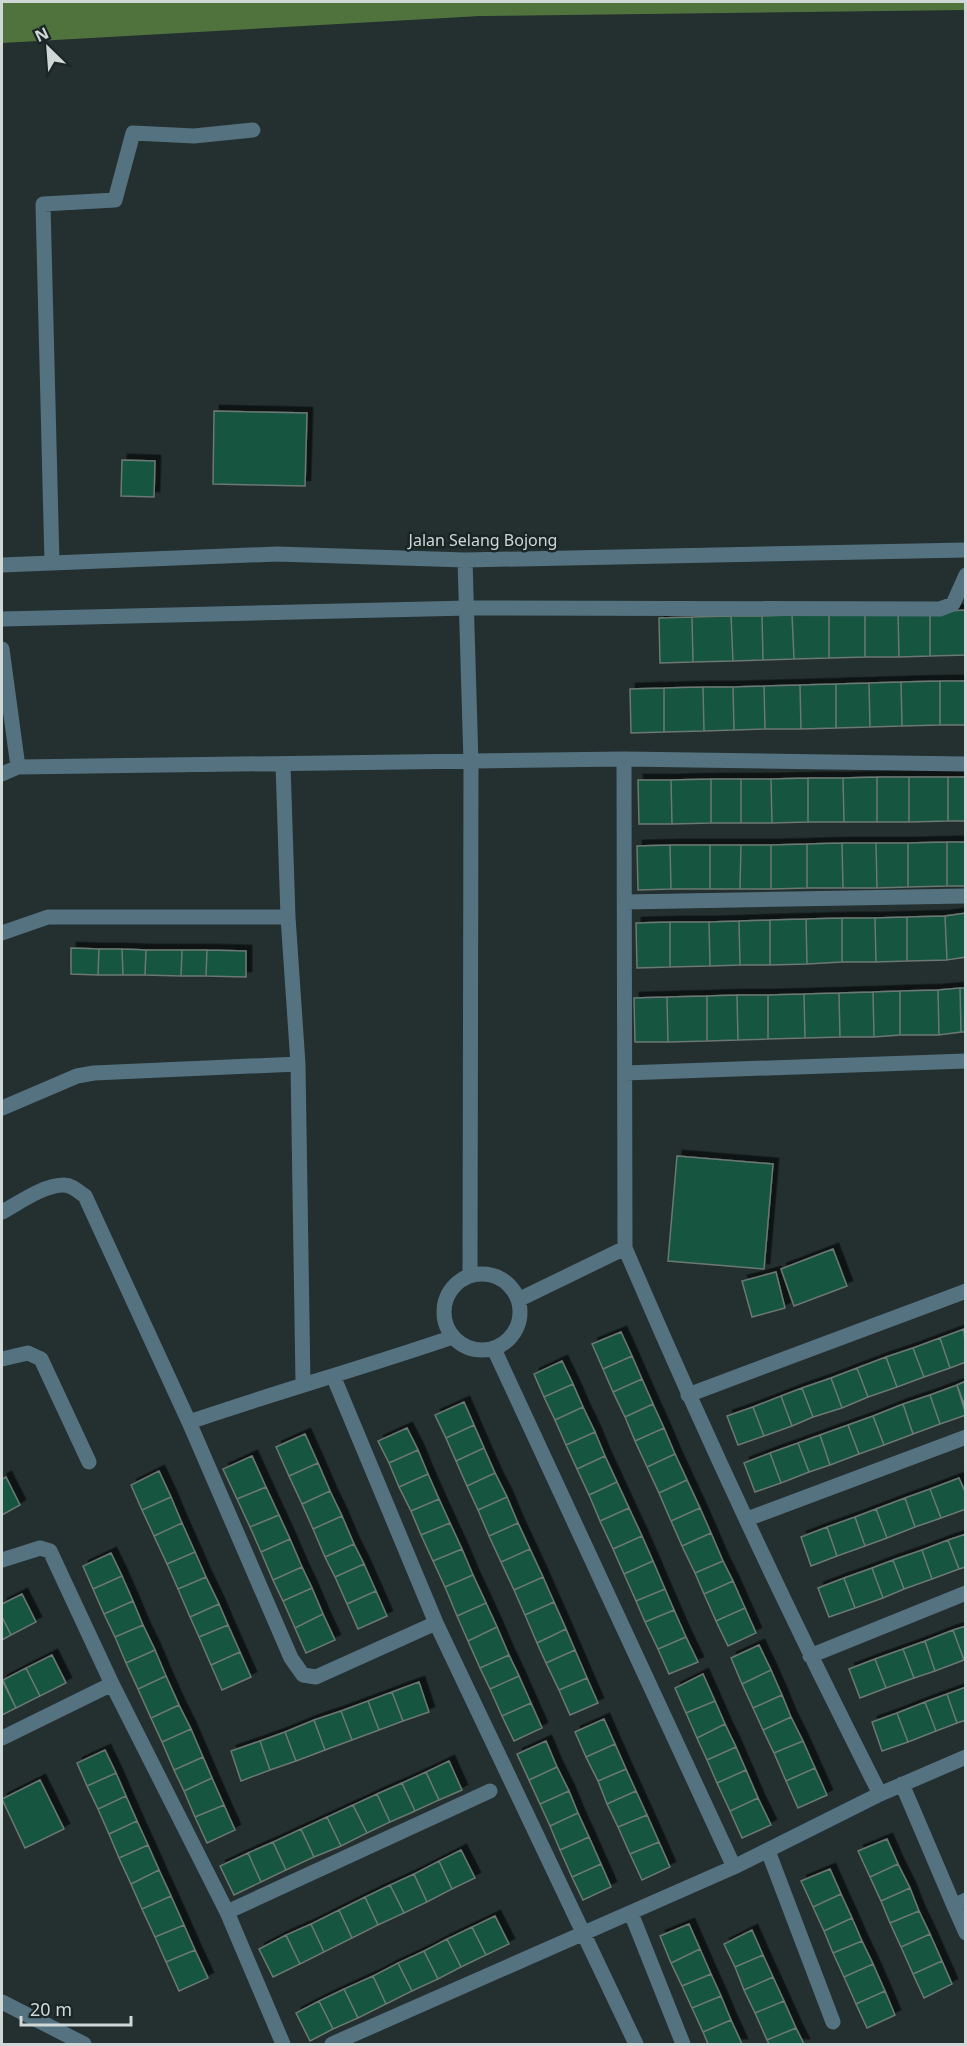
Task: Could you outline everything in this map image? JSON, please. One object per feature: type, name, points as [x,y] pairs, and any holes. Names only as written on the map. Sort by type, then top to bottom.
[{"type":"street","points":[[52,563],[43,204],[115,200],[133,133],[194,136],[253,130]]},
{"type":"street","name":"Jalan Selang Bojong","points":[[2,565],[277,554],[465,560],[966,550]]},
{"type":"street","points":[[465,560],[469,608],[471,763],[470,1276]]},
{"type":"street","points":[[2,619],[469,608],[940,609],[953,604],[966,575]]},
{"type":"street","points":[[2,649],[18,767]]},
{"type":"street","points":[[624,759],[624,1248],[688,1395],[810,1656],[880,1794]]},
{"type":"street","points":[[2,774],[18,767],[471,763],[624,759],[966,764]]},
{"type":"street","points":[[283,764],[288,917],[298,1064],[303,1383]]},
{"type":"street","points":[[625,902],[966,896]]},
{"type":"street","points":[[2,933],[48,917],[288,917]]},
{"type":"street","points":[[625,1073],[966,1061]]},
{"type":"street","points":[[2,1108],[77,1076],[94,1073],[298,1064]]},
{"type":"street","points":[[2,1212],[46,1189],[63,1185],[72,1187],[85,1197],[189,1422],[291,1658],[303,1675],[316,1677],[436,1623]]},
{"type":"street","points":[[518,1300],[624,1248]]},
{"type":"street","points":[[485,1274],[499,1277],[511,1287],[518,1300],[520,1314],[517,1329],[507,1340],[494,1348],[479,1350],[464,1346],[453,1337],[446,1324],[443,1309],[447,1295],[456,1283],[470,1276],[485,1274]]},
{"type":"street","points":[[688,1395],[966,1291]]},
{"type":"street","points":[[189,1422],[303,1383],[334,1378],[453,1337]]},
{"type":"street","points":[[494,1348],[734,1867]]},
{"type":"street","points":[[2,1359],[28,1353],[41,1359],[89,1462]]},
{"type":"street","points":[[334,1378],[436,1623],[636,2044]]},
{"type":"street","points":[[747,1519],[966,1437]]},
{"type":"street","points":[[2,1560],[40,1548],[50,1551],[112,1684],[227,1912],[283,2044]]},
{"type":"street","points":[[810,1656],[966,1593]]},
{"type":"street","points":[[2,1738],[112,1684]]},
{"type":"street","points":[[332,2044],[734,1867],[880,1794],[966,1757]]},
{"type":"street","points":[[902,1784],[960,1903],[966,1933]]},
{"type":"street","points":[[227,1912],[490,1791]]},
{"type":"street","points":[[768,1851],[833,2022]]},
{"type":"street","points":[[631,1913],[683,2044]]},
{"type":"street","points":[[2,2002],[84,2044]]},
{"type":"green space","points":[[2,2],[965,2],[966,10],[480,16],[2,43]]},
{"type":"building","points":[[214,411],[307,413],[305,486],[213,484]]},
{"type":"building","points":[[122,460],[155,461],[154,497],[121,496]]},
{"type":"building","points":[[966,610],[966,655],[930,656],[930,612]]},
{"type":"building","points":[[898,612],[899,657],[865,657],[865,613]]},
{"type":"building","points":[[898,612],[930,612],[930,656],[899,657]]},
{"type":"building","points":[[865,613],[865,657],[829,658],[829,614]]},
{"type":"building","points":[[829,614],[829,658],[794,659],[792,615]]},
{"type":"building","points":[[792,615],[794,659],[763,660],[762,616]]},
{"type":"building","points":[[731,616],[733,661],[693,662],[692,617]]},
{"type":"building","points":[[731,616],[762,616],[763,660],[733,661]]},
{"type":"building","points":[[692,617],[693,662],[660,663],[659,618]]},
{"type":"building","points":[[940,681],[966,681],[966,725],[940,725]]},
{"type":"building","points":[[940,681],[940,725],[902,726],[901,682]]},
{"type":"building","points":[[901,682],[902,726],[870,727],[869,683]]},
{"type":"building","points":[[869,683],[870,727],[836,728],[836,684]]},
{"type":"building","points":[[836,684],[836,728],[801,729],[800,685]]},
{"type":"building","points":[[800,685],[801,729],[765,729],[764,686]]},
{"type":"building","points":[[764,686],[765,729],[734,730],[733,687]]},
{"type":"building","points":[[703,687],[704,731],[664,732],[664,688]]},
{"type":"building","points":[[703,687],[733,687],[734,730],[704,731]]},
{"type":"building","points":[[664,688],[664,732],[631,733],[630,689]]},
{"type":"building","points":[[877,777],[877,822],[844,822],[843,778]]},
{"type":"building","points":[[877,777],[909,777],[909,822],[877,822]]},
{"type":"building","points":[[909,777],[948,777],[948,821],[909,822]]},
{"type":"building","points":[[948,777],[966,777],[966,821],[948,821]]},
{"type":"building","points":[[808,778],[843,778],[844,822],[808,822]]},
{"type":"building","points":[[808,778],[808,822],[772,823],[771,779]]},
{"type":"building","points":[[711,779],[711,823],[672,824],[671,780]]},
{"type":"building","points":[[711,779],[741,779],[741,823],[711,823]]},
{"type":"building","points":[[741,779],[771,779],[772,823],[741,823]]},
{"type":"building","points":[[638,780],[671,780],[672,824],[639,824]]},
{"type":"building","points":[[947,842],[966,842],[966,886],[947,886]]},
{"type":"building","points":[[947,842],[947,886],[908,887],[908,843]]},
{"type":"building","points":[[842,843],[843,888],[807,888],[807,844]]},
{"type":"building","points":[[842,843],[876,843],[877,888],[843,888]]},
{"type":"building","points":[[876,843],[908,843],[908,887],[877,888]]},
{"type":"building","points":[[807,844],[807,888],[771,889],[771,845]]},
{"type":"building","points":[[670,845],[710,845],[710,889],[671,889]]},
{"type":"building","points":[[670,845],[671,889],[638,890],[637,846]]},
{"type":"building","points":[[710,845],[741,845],[740,889],[710,889]]},
{"type":"building","points":[[741,845],[771,845],[771,889],[740,889]]},
{"type":"building","points":[[966,913],[966,957],[947,960],[945,916]]},
{"type":"building","points":[[945,916],[947,960],[907,961],[907,917]]},
{"type":"building","points":[[907,917],[907,961],[876,962],[875,918]]},
{"type":"building","points":[[842,918],[842,962],[807,964],[806,919]]},
{"type":"building","points":[[842,918],[875,918],[876,962],[842,962]]},
{"type":"building","points":[[806,919],[807,964],[770,965],[770,920]]},
{"type":"building","points":[[770,920],[770,965],[740,965],[739,921]]},
{"type":"building","points":[[739,921],[740,965],[710,966],[709,922]]},
{"type":"building","points":[[670,922],[709,922],[710,966],[670,967]]},
{"type":"building","points":[[670,922],[670,967],[637,968],[636,923]]},
{"type":"building","points":[[71,948],[99,949],[98,975],[71,974]]},
{"type":"building","points":[[99,949],[122,949],[123,975],[98,975]]},
{"type":"building","points":[[122,949],[146,950],[145,975],[123,975]]},
{"type":"building","points":[[146,950],[182,950],[181,976],[145,975]]},
{"type":"building","points":[[182,950],[207,950],[206,976],[181,976]]},
{"type":"building","points":[[207,950],[246,951],[246,977],[206,976]]},
{"type":"building","points":[[960,988],[966,988],[966,1032],[961,1032]]},
{"type":"building","points":[[960,988],[961,1032],[939,1035],[938,990]]},
{"type":"building","points":[[938,990],[939,1035],[900,1035],[900,991]]},
{"type":"building","points":[[900,991],[900,1035],[874,1037],[873,992]]},
{"type":"building","points":[[873,992],[874,1037],[840,1037],[839,993]]},
{"type":"building","points":[[839,993],[840,1037],[805,1038],[804,994]]},
{"type":"building","points":[[804,994],[805,1038],[768,1039],[768,995]]},
{"type":"building","points":[[737,995],[768,995],[768,1039],[738,1040]]},
{"type":"building","points":[[737,995],[738,1040],[707,1041],[707,996]]},
{"type":"building","points":[[707,996],[707,1041],[668,1042],[667,997]]},
{"type":"building","points":[[667,997],[668,1042],[635,1042],[634,998]]},
{"type":"building","points":[[677,1156],[773,1164],[764,1269],[668,1261]]},
{"type":"building","points":[[833,1249],[847,1286],[794,1306],[781,1269]]},
{"type":"building","points":[[776,1272],[785,1308],[752,1317],[742,1281]]},
{"type":"building","points":[[964,1329],[966,1362],[950,1368],[940,1338]]},
{"type":"building","points":[[621,1332],[632,1356],[603,1369],[592,1344]]},
{"type":"building","points":[[940,1338],[950,1368],[924,1377],[913,1348]]},
{"type":"building","points":[[913,1348],[924,1377],[897,1387],[886,1357]]},
{"type":"building","points":[[632,1356],[642,1379],[613,1392],[603,1369]]},
{"type":"building","points":[[886,1357],[897,1387],[868,1397],[857,1368]]},
{"type":"building","points":[[562,1361],[573,1384],[544,1397],[534,1374]]},
{"type":"building","points":[[857,1368],[868,1397],[842,1408],[831,1378]]},
{"type":"building","points":[[831,1378],[842,1408],[813,1417],[802,1388]]},
{"type":"building","points":[[642,1379],[653,1404],[625,1417],[613,1392]]},
{"type":"building","points":[[966,1381],[966,1409],[957,1385]]},
{"type":"building","points":[[573,1384],[583,1407],[555,1420],[544,1397]]},
{"type":"building","points":[[957,1385],[966,1415],[940,1424],[930,1395]]},
{"type":"building","points":[[802,1388],[813,1417],[792,1426],[781,1396]]},
{"type":"building","points":[[930,1395],[940,1424],[913,1434],[903,1404]]},
{"type":"building","points":[[781,1396],[792,1426],[764,1436],[753,1407]]},
{"type":"building","points":[[464,1402],[474,1425],[446,1438],[435,1415]]},
{"type":"building","points":[[653,1404],[664,1428],[635,1441],[625,1417]]},
{"type":"building","points":[[903,1404],[913,1434],[884,1445],[873,1416]]},
{"type":"building","points":[[583,1407],[595,1432],[566,1445],[555,1420]]},
{"type":"building","points":[[753,1407],[764,1436],[738,1445],[727,1416]]},
{"type":"building","points":[[873,1416],[884,1445],[859,1454],[848,1425]]},
{"type":"building","points":[[474,1425],[484,1448],[456,1461],[446,1438]]},
{"type":"building","points":[[848,1425],[859,1454],[830,1465],[820,1435]]},
{"type":"building","points":[[407,1428],[418,1450],[389,1463],[378,1441]]},
{"type":"building","points":[[664,1428],[675,1454],[647,1467],[635,1441]]},
{"type":"building","points":[[595,1432],[605,1456],[577,1469],[566,1445]]},
{"type":"building","points":[[305,1434],[318,1463],[289,1476],[276,1447]]},
{"type":"building","points":[[820,1435],[830,1465],[809,1472],[798,1443]]},
{"type":"building","points":[[798,1443],[809,1472],[781,1483],[770,1453]]},
{"type":"building","points":[[484,1448],[495,1473],[467,1486],[456,1461]]},
{"type":"building","points":[[418,1450],[428,1474],[399,1487],[389,1463]]},
{"type":"building","points":[[770,1453],[781,1483],[755,1492],[744,1463]]},
{"type":"building","points":[[675,1454],[687,1480],[659,1493],[647,1467]]},
{"type":"building","points":[[252,1456],[266,1487],[237,1499],[223,1469]]},
{"type":"building","points":[[605,1456],[617,1482],[589,1495],[577,1469]]},
{"type":"building","points":[[318,1463],[330,1491],[302,1504],[289,1476]]},
{"type":"building","points":[[159,1471],[171,1497],[142,1510],[131,1485]]},
{"type":"building","points":[[495,1473],[507,1497],[478,1510],[467,1486]]},
{"type":"building","points":[[428,1474],[439,1499],[411,1511],[399,1487]]},
{"type":"building","points":[[6,1477],[20,1505],[2,1515],[2,1479]]},
{"type":"building","points":[[959,1478],[966,1494],[966,1509],[941,1518],[930,1489]]},
{"type":"building","points":[[687,1480],[700,1508],[671,1521],[659,1493]]},
{"type":"building","points":[[617,1482],[629,1508],[600,1521],[589,1495]]},
{"type":"building","points":[[266,1487],[279,1515],[250,1527],[237,1499]]},
{"type":"building","points":[[930,1489],[941,1518],[915,1527],[905,1498]]},
{"type":"building","points":[[330,1491],[342,1516],[313,1529],[302,1504]]},
{"type":"building","points":[[171,1497],[182,1523],[154,1536],[142,1510]]},
{"type":"building","points":[[507,1497],[518,1523],[489,1536],[478,1510]]},
{"type":"building","points":[[905,1498],[915,1527],[887,1538],[876,1509]]},
{"type":"building","points":[[439,1499],[450,1523],[421,1535],[411,1511]]},
{"type":"building","points":[[629,1508],[642,1536],[613,1549],[600,1521]]},
{"type":"building","points":[[700,1508],[711,1533],[682,1546],[671,1521]]},
{"type":"building","points":[[876,1509],[887,1538],[865,1546],[855,1517]]},
{"type":"building","points":[[279,1515],[290,1539],[261,1552],[250,1527]]},
{"type":"building","points":[[342,1516],[354,1544],[325,1557],[313,1529]]},
{"type":"building","points":[[855,1517],[865,1546],[837,1556],[827,1527]]},
{"type":"building","points":[[182,1523],[195,1552],[167,1564],[154,1536]]},
{"type":"building","points":[[450,1523],[462,1549],[433,1561],[421,1535]]},
{"type":"building","points":[[518,1523],[530,1549],[501,1562],[489,1536]]},
{"type":"building","points":[[827,1527],[837,1556],[811,1566],[801,1537]]},
{"type":"building","points":[[711,1533],[723,1561],[695,1573],[682,1546]]},
{"type":"building","points":[[966,1534],[966,1567],[959,1569],[948,1540]]},
{"type":"building","points":[[642,1536],[653,1561],[624,1574],[613,1549]]},
{"type":"building","points":[[290,1539],[302,1567],[273,1580],[261,1552]]},
{"type":"building","points":[[948,1540],[959,1569],[932,1579],[922,1550]]},
{"type":"building","points":[[354,1544],[364,1564],[335,1577],[325,1557]]},
{"type":"building","points":[[462,1549],[473,1575],[445,1587],[433,1561]]},
{"type":"building","points":[[530,1549],[543,1577],[514,1590],[501,1562]]},
{"type":"building","points":[[922,1550],[932,1579],[904,1589],[893,1560]]},
{"type":"building","points":[[195,1552],[206,1577],[178,1589],[167,1564]]},
{"type":"building","points":[[111,1553],[122,1576],[93,1589],[83,1566]]},
{"type":"building","points":[[893,1560],[904,1589],[883,1598],[872,1568]]},
{"type":"building","points":[[653,1561],[665,1589],[636,1601],[624,1574]]},
{"type":"building","points":[[723,1561],[733,1581],[704,1594],[695,1573]]},
{"type":"building","points":[[364,1564],[376,1591],[347,1604],[335,1577]]},
{"type":"building","points":[[302,1567],[312,1588],[283,1601],[273,1580]]},
{"type":"building","points":[[872,1568],[883,1598],[855,1608],[844,1578]]},
{"type":"building","points":[[473,1575],[486,1603],[457,1616],[445,1587]]},
{"type":"building","points":[[122,1576],[133,1601],[104,1614],[93,1589]]},
{"type":"building","points":[[206,1577],[219,1604],[190,1617],[178,1589]]},
{"type":"building","points":[[543,1577],[554,1602],[525,1615],[514,1590]]},
{"type":"building","points":[[844,1578],[855,1608],[829,1617],[818,1588]]},
{"type":"building","points":[[733,1581],[745,1608],[716,1621],[704,1594]]},
{"type":"building","points":[[312,1588],[323,1614],[295,1628],[283,1601]]},
{"type":"building","points":[[665,1589],[674,1610],[645,1622],[636,1601]]},
{"type":"building","points":[[376,1591],[387,1616],[358,1629],[347,1604]]},
{"type":"building","points":[[22,1594],[36,1622],[11,1635],[2,1617],[2,1604]]},
{"type":"building","points":[[133,1601],[143,1625],[115,1637],[104,1614]]},
{"type":"building","points":[[554,1602],[566,1629],[537,1643],[525,1615]]},
{"type":"building","points":[[486,1603],[497,1627],[468,1641],[457,1616]]},
{"type":"building","points":[[219,1604],[228,1625],[199,1637],[190,1617]]},
{"type":"building","points":[[745,1608],[756,1633],[728,1646],[716,1621]]},
{"type":"building","points":[[674,1610],[686,1637],[658,1649],[645,1622]]},
{"type":"building","points":[[323,1614],[335,1640],[306,1653],[295,1628]]},
{"type":"building","points":[[2,1617],[11,1635],[2,1640]]},
{"type":"building","points":[[143,1625],[155,1650],[126,1663],[115,1637]]},
{"type":"building","points":[[228,1625],[240,1652],[211,1665],[199,1637]]},
{"type":"building","points":[[966,1626],[966,1659],[964,1660],[953,1630]]},
{"type":"building","points":[[497,1627],[509,1655],[480,1668],[468,1641]]},
{"type":"building","points":[[566,1629],[575,1650],[546,1663],[537,1643]]},
{"type":"building","points":[[953,1630],[964,1660],[935,1671],[925,1641]]},
{"type":"building","points":[[686,1637],[698,1662],[669,1674],[658,1649]]},
{"type":"building","points":[[925,1641],[935,1671],[914,1678],[903,1649]]},
{"type":"building","points":[[759,1645],[771,1670],[742,1684],[731,1658]]},
{"type":"building","points":[[903,1649],[914,1678],[886,1688],[875,1659]]},
{"type":"building","points":[[155,1650],[166,1676],[138,1689],[126,1663]]},
{"type":"building","points":[[575,1650],[587,1678],[559,1690],[546,1663]]},
{"type":"building","points":[[240,1652],[251,1677],[222,1690],[211,1665]]},
{"type":"building","points":[[52,1655],[66,1683],[40,1696],[26,1668]]},
{"type":"building","points":[[509,1655],[519,1676],[490,1689],[480,1668]]},
{"type":"building","points":[[875,1659],[886,1688],[860,1698],[849,1669]]},
{"type":"building","points":[[26,1668],[40,1696],[16,1708],[3,1680]]},
{"type":"building","points":[[771,1670],[782,1695],[753,1708],[742,1684]]},
{"type":"building","points":[[703,1674],[715,1701],[686,1713],[675,1688]]},
{"type":"building","points":[[166,1676],[179,1705],[151,1718],[138,1689]]},
{"type":"building","points":[[519,1676],[531,1703],[502,1716],[490,1689]]},
{"type":"building","points":[[587,1678],[598,1703],[570,1715],[559,1690]]},
{"type":"building","points":[[2,1680],[16,1708],[2,1715]]},
{"type":"building","points":[[419,1682],[429,1712],[403,1721],[392,1692]]},
{"type":"building","points":[[966,1687],[966,1720],[957,1723],[947,1694]]},
{"type":"building","points":[[392,1692],[403,1721],[379,1730],[368,1701]]},
{"type":"building","points":[[947,1694],[957,1723],[936,1731],[925,1702]]},
{"type":"building","points":[[782,1695],[791,1717],[763,1730],[753,1708]]},
{"type":"building","points":[[368,1701],[379,1730],[352,1740],[341,1711]]},
{"type":"building","points":[[715,1701],[725,1724],[697,1738],[686,1713]]},
{"type":"building","points":[[925,1702],[936,1731],[908,1742],[897,1713]]},
{"type":"building","points":[[531,1703],[542,1728],[514,1741],[502,1716]]},
{"type":"building","points":[[179,1705],[191,1729],[162,1742],[151,1718]]},
{"type":"building","points":[[341,1711],[352,1740],[325,1750],[314,1720]]},
{"type":"building","points":[[897,1713],[908,1742],[882,1751],[872,1722]]},
{"type":"building","points":[[791,1717],[803,1741],[774,1753],[763,1730]]},
{"type":"building","points":[[604,1719],[615,1744],[586,1757],[575,1732]]},
{"type":"building","points":[[314,1720],[325,1750],[296,1761],[285,1732]]},
{"type":"building","points":[[725,1724],[736,1747],[707,1760],[697,1738]]},
{"type":"building","points":[[191,1729],[203,1757],[174,1770],[162,1742]]},
{"type":"building","points":[[285,1732],[296,1761],[270,1770],[260,1741]]},
{"type":"building","points":[[260,1741],[270,1770],[241,1781],[231,1751]]},
{"type":"building","points":[[546,1741],[557,1767],[529,1780],[517,1754]]},
{"type":"building","points":[[803,1741],[815,1768],[786,1781],[774,1753]]},
{"type":"building","points":[[615,1744],[626,1769],[598,1781],[586,1757]]},
{"type":"building","points":[[736,1747],[746,1770],[717,1783],[707,1760]]},
{"type":"building","points":[[105,1750],[116,1773],[87,1786],[77,1763]]},
{"type":"building","points":[[203,1757],[212,1778],[184,1791],[174,1770]]},
{"type":"building","points":[[449,1761],[462,1790],[439,1800],[426,1772]]},
{"type":"building","points":[[557,1767],[569,1791],[540,1804],[529,1780]]},
{"type":"building","points":[[815,1768],[827,1795],[798,1808],[786,1781]]},
{"type":"building","points":[[626,1769],[636,1791],[607,1804],[598,1781]]},
{"type":"building","points":[[746,1770],[758,1798],[730,1811],[717,1783]]},
{"type":"building","points":[[426,1772],[439,1800],[415,1811],[402,1783]]},
{"type":"building","points":[[116,1773],[126,1796],[98,1809],[87,1786]]},
{"type":"building","points":[[212,1778],[224,1805],[195,1817],[184,1791]]},
{"type":"building","points":[[40,1780],[64,1829],[25,1848],[2,1799]]},
{"type":"building","points":[[402,1783],[415,1811],[390,1822],[377,1794]]},
{"type":"building","points":[[569,1791],[578,1813],[550,1826],[540,1804]]},
{"type":"building","points":[[636,1791],[647,1815],[618,1827],[607,1804]]},
{"type":"building","points":[[377,1794],[390,1822],[367,1833],[353,1805]]},
{"type":"building","points":[[126,1796],[137,1821],[109,1834],[98,1809]]},
{"type":"building","points":[[758,1798],[771,1825],[742,1838],[730,1811]]},
{"type":"building","points":[[224,1805],[235,1830],[207,1843],[195,1817]]},
{"type":"building","points":[[353,1805],[367,1833],[341,1846],[327,1817]]},
{"type":"building","points":[[578,1813],[589,1837],[560,1850],[550,1826]]},
{"type":"building","points":[[647,1815],[659,1842],[630,1854],[618,1827]]},
{"type":"building","points":[[327,1817],[341,1846],[314,1857],[301,1829]]},
{"type":"building","points":[[137,1821],[148,1845],[119,1858],[109,1834]]},
{"type":"building","points":[[301,1829],[314,1857],[286,1870],[273,1842]]},
{"type":"building","points":[[589,1837],[601,1864],[572,1877],[560,1850]]},
{"type":"building","points":[[887,1839],[898,1864],[870,1877],[858,1851]]},
{"type":"building","points":[[273,1842],[286,1870],[261,1882],[248,1853]]},
{"type":"building","points":[[659,1842],[670,1867],[642,1880],[630,1854]]},
{"type":"building","points":[[148,1845],[159,1870],[131,1884],[119,1858]]},
{"type":"building","points":[[461,1850],[475,1878],[452,1889],[439,1861]]},
{"type":"building","points":[[248,1853],[261,1882],[234,1895],[220,1866]]},
{"type":"building","points":[[439,1861],[452,1889],[427,1902],[414,1874]]},
{"type":"building","points":[[601,1864],[611,1887],[583,1900],[572,1877]]},
{"type":"building","points":[[898,1864],[910,1888],[881,1901],[870,1877]]},
{"type":"building","points":[[830,1869],[841,1894],[813,1907],[801,1881]]},
{"type":"building","points":[[159,1870],[171,1896],[142,1909],[131,1884]]},
{"type":"building","points":[[414,1874],[427,1902],[404,1913],[390,1885]]},
{"type":"building","points":[[390,1885],[404,1913],[378,1925],[365,1897]]},
{"type":"building","points":[[910,1888],[919,1911],[890,1923],[881,1901]]},
{"type":"building","points":[[841,1894],[852,1918],[824,1931],[813,1907]]},
{"type":"building","points":[[171,1896],[184,1925],[155,1937],[142,1909]]},
{"type":"building","points":[[365,1897],[378,1925],[352,1938],[339,1910]]},
{"type":"building","points":[[339,1910],[352,1938],[324,1952],[311,1924]]},
{"type":"building","points":[[919,1911],[930,1934],[901,1947],[890,1923]]},
{"type":"building","points":[[495,1916],[509,1944],[486,1955],[472,1927]]},
{"type":"building","points":[[852,1918],[862,1941],[833,1953],[824,1931]]},
{"type":"building","points":[[311,1924],[324,1952],[300,1964],[286,1935]]},
{"type":"building","points":[[689,1924],[700,1949],[671,1963],[660,1936]]},
{"type":"building","points":[[184,1925],[195,1950],[166,1962],[155,1937]]},
{"type":"building","points":[[472,1927],[486,1955],[461,1967],[447,1939]]},
{"type":"building","points":[[752,1930],[763,1955],[735,1967],[724,1944]]},
{"type":"building","points":[[930,1934],[942,1961],[913,1974],[901,1947]]},
{"type":"building","points":[[286,1935],[300,1964],[273,1977],[259,1949]]},
{"type":"building","points":[[447,1939],[461,1967],[438,1979],[424,1951]]},
{"type":"building","points":[[862,1941],[873,1964],[844,1977],[833,1953]]},
{"type":"building","points":[[700,1949],[711,1974],[682,1986],[671,1963]]},
{"type":"building","points":[[195,1950],[208,1978],[179,1991],[166,1962]]},
{"type":"building","points":[[424,1951],[438,1979],[412,1991],[398,1963]]},
{"type":"building","points":[[763,1955],[773,1977],[744,1990],[735,1967]]},
{"type":"building","points":[[942,1961],[952,1984],[924,1998],[913,1974]]},
{"type":"building","points":[[398,1963],[412,1991],[386,2004],[373,1976]]},
{"type":"building","points":[[873,1964],[885,1991],[856,2004],[844,1977]]},
{"type":"building","points":[[711,1974],[721,1996],[692,2008],[682,1986]]},
{"type":"building","points":[[373,1976],[386,2004],[358,2018],[344,1989]]},
{"type":"building","points":[[773,1977],[784,2001],[755,2013],[744,1990]]},
{"type":"building","points":[[344,1989],[358,2018],[333,2029],[319,2001]]},
{"type":"building","points":[[885,1991],[895,2015],[867,2028],[856,2004]]},
{"type":"building","points":[[721,1996],[731,2020],[703,2032],[692,2008]]},
{"type":"building","points":[[319,2001],[333,2029],[310,2041],[296,2013]]},
{"type":"building","points":[[784,2001],[796,2028],[767,2040],[755,2013]]},
{"type":"building","points":[[731,2020],[742,2044],[708,2044],[703,2032]]},
{"type":"building","points":[[796,2028],[804,2044],[769,2044],[767,2040]]}]
